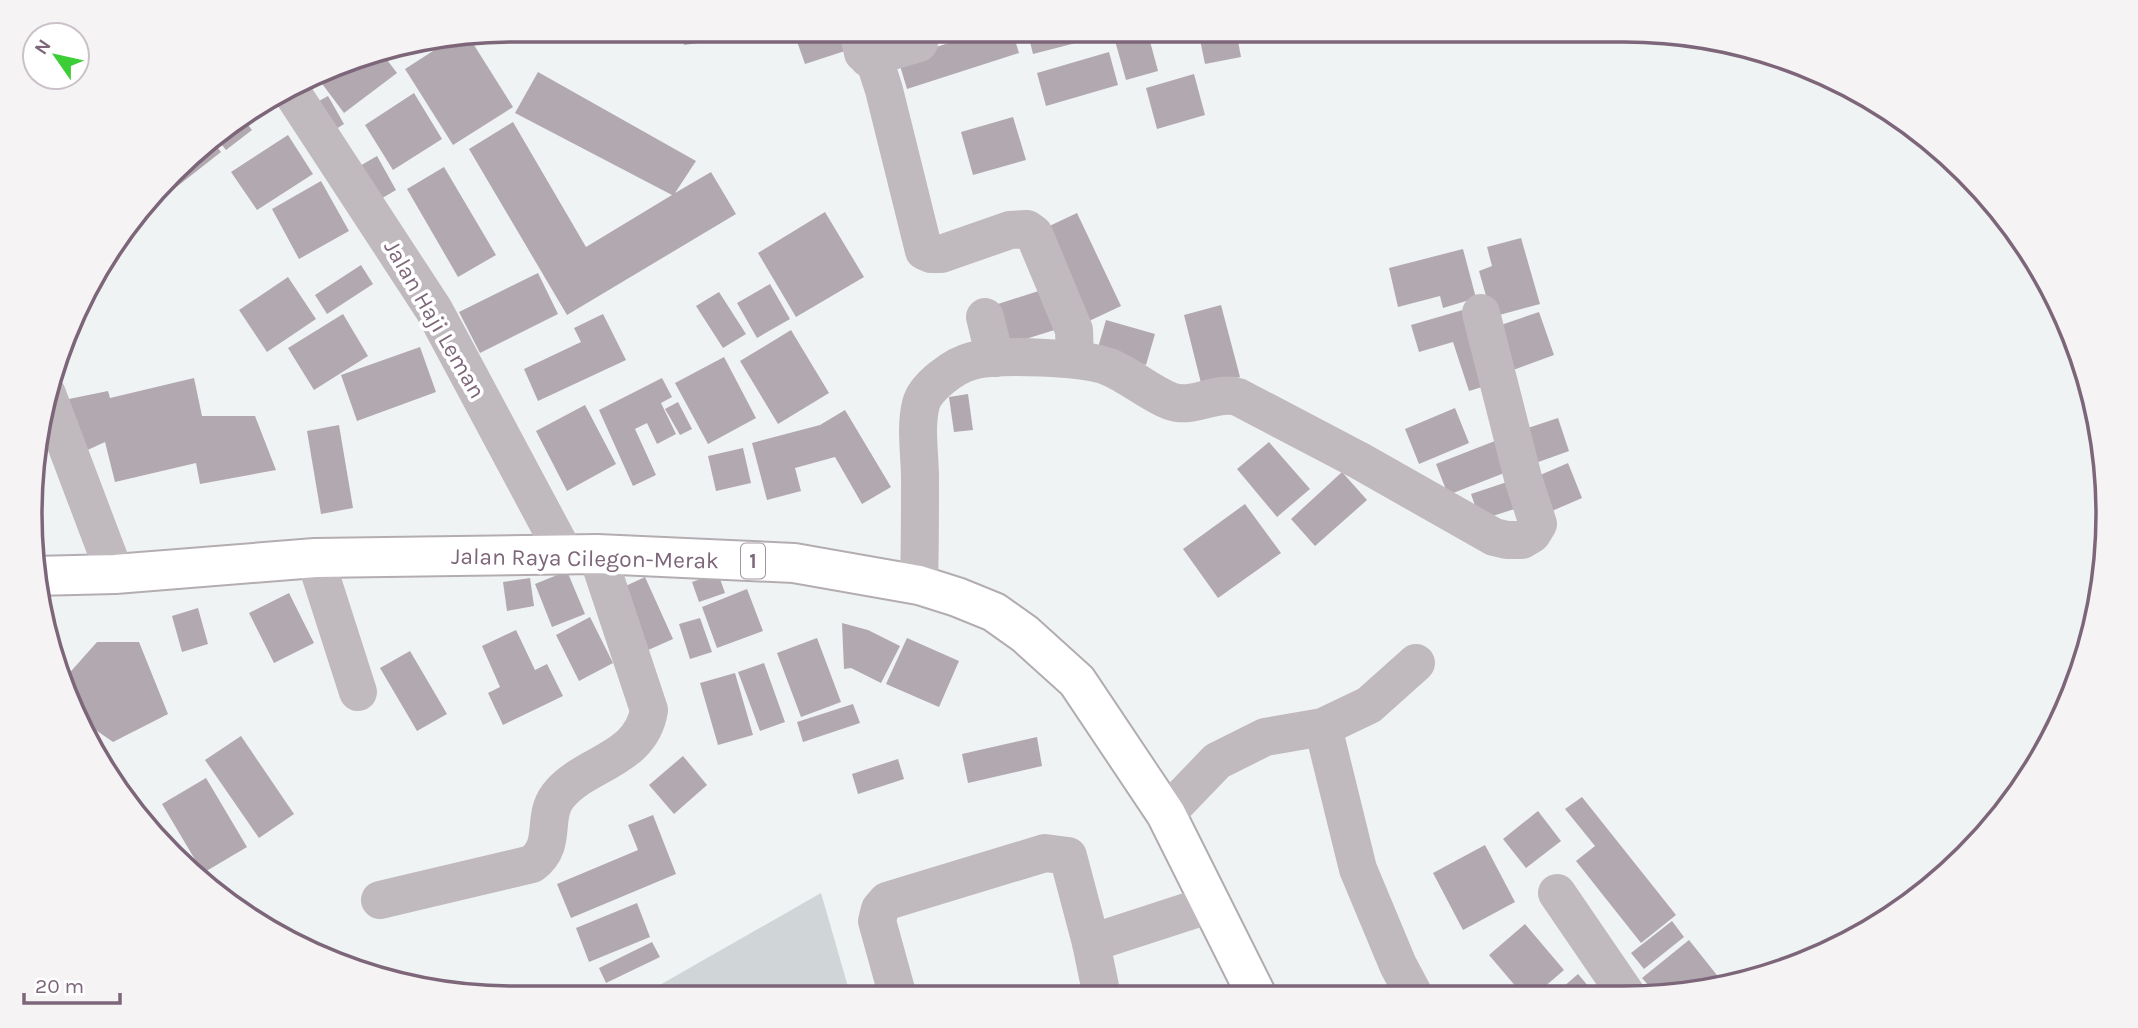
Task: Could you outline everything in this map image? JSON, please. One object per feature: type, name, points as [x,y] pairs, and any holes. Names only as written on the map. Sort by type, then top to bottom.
[{"type":"highway","name":"Jalan Raya Cilegon-Merak","points":[[46,576],[116,574],[315,558],[581,554],[794,563],[919,585],[994,612],[1046,652],[1077,681],[1166,814],[1252,986]]},
{"type":"street","points":[[863,44],[919,43]]},
{"type":"street","points":[[863,44],[875,62],[884,90],[924,251],[941,254],[1010,230],[1027,229],[1034,234],[1074,330],[1075,359]]},
{"type":"street","name":"Jalan Haji Leman","points":[[295,96],[435,310],[581,554],[649,710],[647,723],[640,734],[615,758],[559,794],[553,805],[546,849],[532,863],[380,900]]},
{"type":"street","points":[[919,585],[921,401],[952,369],[971,361],[995,358],[1075,359],[1107,366],[1172,402],[1197,403],[1230,395],[1238,397],[1360,461],[1477,529],[1507,540],[1522,540],[1532,534],[1538,524],[1523,478],[1481,313]]},
{"type":"street","points":[[985,317],[995,358]]},
{"type":"street","points":[[54,411],[116,574]]},
{"type":"street","points":[[315,558],[358,692]]},
{"type":"street","points":[[1166,814],[1217,761],[1265,737],[1323,727],[1370,705],[1416,663]]},
{"type":"street","points":[[1323,727],[1358,869],[1398,965],[1410,986]]},
{"type":"street","points":[[895,986],[877,921],[880,909],[887,901],[1045,853],[1068,856],[1100,986]]},
{"type":"street","points":[[1558,893],[1621,986]]},
{"type":"street","points":[[1091,943],[1211,904]]},
{"type":"shaded area","points":[[821,893],[848,986],[658,986]]},
{"type":"building","points":[[684,42],[706,42],[684,45]]},
{"type":"building","points":[[797,42],[848,42],[851,49],[805,64]]},
{"type":"building","points":[[952,42],[1016,42],[1019,53],[907,89],[898,59]]},
{"type":"building","points":[[1030,42],[1080,42],[1033,54]]},
{"type":"building","points":[[1115,42],[1150,42],[1158,71],[1126,80]]},
{"type":"building","points":[[1200,42],[1238,42],[1241,57],[1205,64]]},
{"type":"building","points":[[473,44],[513,107],[453,145],[405,69],[437,49]]},
{"type":"building","points":[[1109,52],[1118,85],[1046,106],[1037,73]]},
{"type":"building","points":[[387,60],[397,73],[344,113],[322,83]]},
{"type":"building","points":[[538,72],[696,161],[675,193],[711,172],[736,214],[567,315],[469,149],[513,122],[586,247],[672,195],[515,113]]},
{"type":"building","points":[[1194,74],[1205,115],[1157,129],[1146,88]]},
{"type":"building","points":[[414,93],[442,139],[393,170],[365,125]]},
{"type":"building","points":[[328,96],[344,124],[325,136],[308,107]]},
{"type":"building","points":[[1013,117],[1026,160],[973,175],[961,132]]},
{"type":"building","points":[[248,125],[252,130],[226,150],[221,144]]},
{"type":"building","points":[[288,135],[313,174],[257,210],[231,172]]},
{"type":"building","points":[[218,147],[221,152],[170,192],[180,180]]},
{"type":"building","points":[[377,156],[396,190],[372,204],[353,170]]},
{"type":"building","points":[[444,167],[496,255],[458,277],[407,189]]},
{"type":"building","points":[[321,181],[349,231],[299,259],[272,209]]},
{"type":"building","points":[[825,212],[864,277],[796,317],[758,253]]},
{"type":"building","points":[[1077,213],[1121,306],[1087,322],[1043,229]]},
{"type":"building","points":[[1521,238],[1540,304],[1492,317],[1479,271],[1492,266],[1487,247]]},
{"type":"building","points":[[1463,249],[1476,298],[1443,308],[1440,296],[1398,307],[1389,268]]},
{"type":"building","points":[[361,265],[373,284],[327,314],[315,295]]},
{"type":"building","points":[[538,273],[558,314],[480,353],[459,312]]},
{"type":"building","points":[[288,277],[316,319],[267,352],[239,310]]},
{"type":"building","points":[[770,284],[790,319],[757,338],[737,303]]},
{"type":"building","points":[[1048,288],[1061,328],[1010,344],[998,304]]},
{"type":"building","points":[[719,292],[746,334],[723,348],[696,306]]},
{"type":"building","points":[[1221,305],[1240,377],[1202,387],[1184,315]]},
{"type":"building","points":[[1473,307],[1495,383],[1469,391],[1453,342],[1419,352],[1411,325]]},
{"type":"building","points":[[1539,312],[1554,355],[1508,372],[1492,328]]},
{"type":"building","points":[[343,314],[368,356],[314,390],[288,348]]},
{"type":"building","points":[[603,314],[626,360],[538,401],[524,369],[581,342],[574,328]]},
{"type":"building","points":[[1106,320],[1155,334],[1146,365],[1097,351]]},
{"type":"building","points":[[791,330],[829,393],[778,424],[740,361]]},
{"type":"building","points":[[420,347],[436,392],[357,421],[341,375]]},
{"type":"building","points":[[724,357],[756,418],[708,444],[675,383]]},
{"type":"building","points":[[194,378],[202,416],[255,416],[276,470],[200,484],[196,463],[115,482],[105,442],[81,453],[59,401],[108,391],[110,398]]},
{"type":"building","points":[[662,378],[672,397],[661,403],[676,434],[657,444],[647,423],[635,429],[656,475],[633,486],[599,410]]},
{"type":"building","points":[[968,394],[973,430],[954,432],[949,397]]},
{"type":"building","points":[[678,402],[692,429],[680,435],[665,409]]},
{"type":"building","points":[[585,405],[616,464],[567,491],[536,431]]},
{"type":"building","points":[[1455,408],[1469,443],[1419,464],[1405,429]]},
{"type":"building","points":[[845,410],[891,487],[862,504],[835,457],[795,468],[801,491],[767,500],[752,443],[820,425]]},
{"type":"building","points":[[1558,418],[1569,451],[1530,465],[1519,431]]},
{"type":"building","points":[[339,425],[353,508],[321,514],[307,431]]},
{"type":"building","points":[[1505,437],[1517,468],[1448,495],[1436,464]]},
{"type":"building","points":[[1269,442],[1310,489],[1277,517],[1237,469]]},
{"type":"building","points":[[743,448],[751,483],[716,491],[708,456]]},
{"type":"building","points":[[1568,463],[1582,498],[1545,514],[1531,479]]},
{"type":"building","points":[[1342,472],[1367,500],[1315,546],[1291,519]]},
{"type":"building","points":[[1516,479],[1524,506],[1480,520],[1471,494]]},
{"type":"building","points":[[1245,504],[1281,553],[1218,598],[1183,549]]},
{"type":"building","points":[[567,571],[585,614],[552,627],[535,584]]},
{"type":"building","points":[[718,573],[725,593],[699,602],[692,582]]},
{"type":"building","points":[[645,577],[673,639],[646,651],[617,590]]},
{"type":"building","points":[[530,578],[534,606],[507,611],[503,582]]},
{"type":"building","points":[[747,589],[763,631],[717,648],[702,607]]},
{"type":"building","points":[[289,593],[314,643],[274,663],[249,613]]},
{"type":"building","points":[[198,608],[208,644],[182,652],[172,616]]},
{"type":"building","points":[[590,617],[613,663],[579,681],[556,635]]},
{"type":"building","points":[[700,618],[712,652],[690,659],[679,624]]},
{"type":"building","points":[[842,623],[868,630],[900,646],[881,683],[851,668],[844,669]]},
{"type":"building","points":[[516,630],[535,670],[547,664],[563,696],[503,725],[488,693],[500,687],[482,646]]},
{"type":"building","points":[[817,638],[841,702],[801,717],[777,653]]},
{"type":"building","points":[[907,638],[959,661],[939,707],[886,684]]},
{"type":"building","points":[[97,642],[139,642],[168,714],[113,742],[94,729],[70,673]]},
{"type":"building","points":[[410,651],[447,714],[417,731],[380,668]]},
{"type":"building","points":[[764,663],[785,722],[760,731],[738,672]]},
{"type":"building","points":[[735,673],[753,735],[718,745],[700,683]]},
{"type":"building","points":[[853,704],[860,723],[803,742],[797,722]]},
{"type":"building","points":[[241,736],[294,814],[259,838],[205,760]]},
{"type":"building","points":[[1037,737],[1042,766],[968,783],[962,754]]},
{"type":"building","points":[[683,756],[707,785],[674,814],[649,785]]},
{"type":"building","points":[[898,759],[904,779],[858,794],[852,774]]},
{"type":"building","points":[[206,778],[247,847],[206,871],[198,864],[162,804]]},
{"type":"building","points":[[1582,797],[1676,915],[1641,943],[1576,861],[1595,846],[1565,809]]},
{"type":"building","points":[[1538,811],[1561,841],[1526,868],[1503,839]]},
{"type":"building","points":[[653,815],[676,874],[571,918],[557,884],[638,850],[628,825]]},
{"type":"building","points":[[1485,845],[1515,902],[1463,930],[1433,873]]},
{"type":"building","points":[[637,903],[650,937],[589,962],[576,928]]},
{"type":"building","points":[[1672,921],[1684,937],[1644,969],[1631,953]]},
{"type":"building","points":[[1525,924],[1564,970],[1545,986],[1515,986],[1489,955]]},
{"type":"building","points":[[1689,940],[1718,977],[1648,985],[1642,978]]},
{"type":"building","points":[[652,942],[660,957],[606,983],[599,968]]},
{"type":"building","points":[[1578,974],[1588,986],[1564,986]]}]
